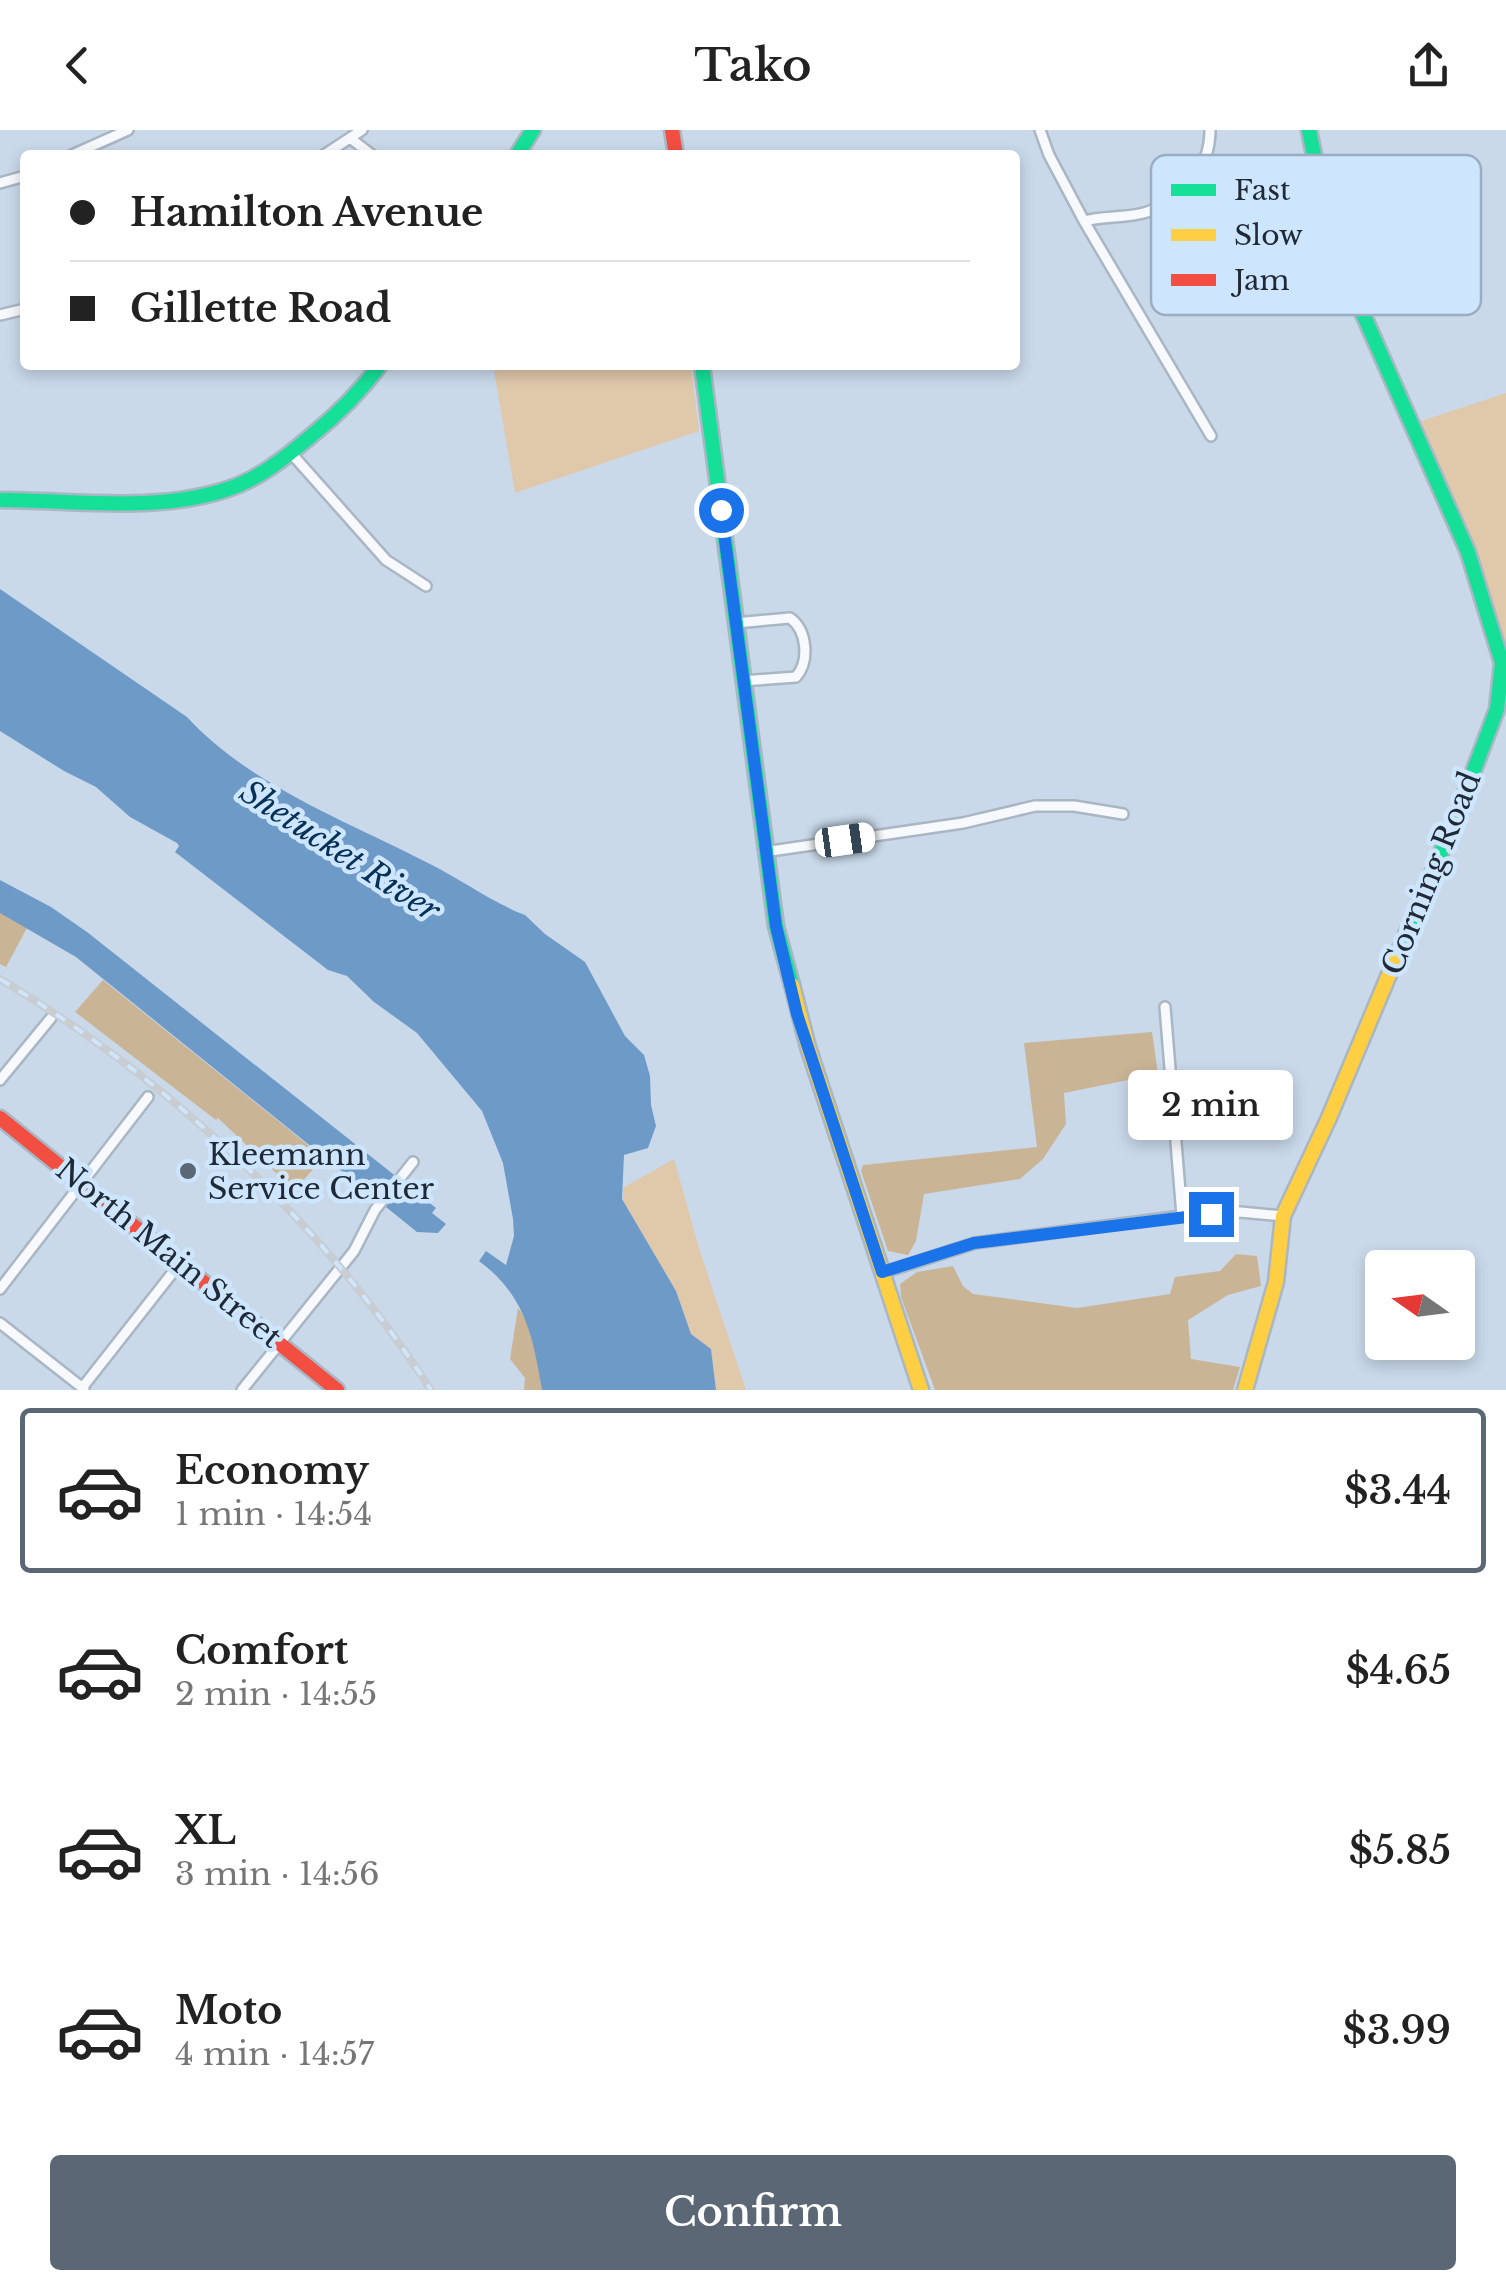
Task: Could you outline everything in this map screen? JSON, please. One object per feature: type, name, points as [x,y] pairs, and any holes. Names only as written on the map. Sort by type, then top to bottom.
[{"type":"street","points":[[83,150],[128,130]]},
{"type":"street","points":[[332,150],[362,130]]},
{"type":"street","points":[[1040,130],[1084,222],[1211,436]]},
{"type":"street","points":[[1206,155],[1210,130]]},
{"type":"street","name":"Corning Road","points":[[1309,130],[1314,155]]},
{"type":"street","points":[[350,138],[366,150]]},
{"type":"street","points":[[1084,222],[1151,210]]},
{"type":"street","name":"Corning Road","points":[[1245,1390],[1276,1282],[1283,1216],[1328,1120],[1455,820],[1496,709],[1502,663],[1468,552],[1363,315]]},
{"type":"street","points":[[0,500],[122,501],[202,496],[250,479],[291,454],[340,413],[376,370]]},
{"type":"street","points":[[703,370],[776,926],[797,1014],[921,1390]]},
{"type":"street","points":[[291,454],[386,560],[426,586]]},
{"type":"street","points":[[735,623],[790,618],[798,625],[804,642],[804,664],[796,677],[742,681]]},
{"type":"street","points":[[764,852],[980,820],[1035,806],[1074,806],[1123,814]]},
{"type":"street","points":[[1164,1007],[1182,1216]]},
{"type":"street","points":[[0,1080],[51,1018]]},
{"type":"street","points":[[0,1289],[148,1097]]},
{"type":"street","name":"North Main Street","points":[[0,1118],[337,1390]]},
{"type":"street","points":[[242,1390],[354,1251],[380,1203],[412,1162]]},
{"type":"street","points":[[882,1272],[974,1243],[1182,1216],[1240,1212],[1283,1216]]},
{"type":"street","points":[[0,1323],[84,1389],[181,1262]]},
{"type":"shaded area","points":[[692,370],[699,431],[515,493],[494,371]]},
{"type":"shaded area","points":[[1506,393],[1506,661],[1495,615],[1421,421]]},
{"type":"shaded area","points":[[0,912],[27,928],[6,967],[0,964]]},
{"type":"shaded area","points":[[103,980],[324,1158],[294,1190],[218,1118],[75,1012]]},
{"type":"shaded area","points":[[1152,1032],[1158,1074],[1064,1093],[1066,1124],[1043,1159],[1020,1179],[924,1194],[916,1241],[908,1255],[888,1251],[861,1171],[863,1165],[1037,1147],[1024,1043]]},
{"type":"shaded area","points":[[674,1159],[746,1390],[716,1390],[711,1349],[691,1334],[676,1291],[623,1201],[623,1188]]},
{"type":"shaded area","points":[[1236,1254],[1257,1256],[1261,1286],[1228,1295],[1188,1320],[1191,1359],[1240,1367],[1233,1390],[935,1390],[901,1297],[900,1284],[917,1272],[953,1266],[963,1286],[973,1294],[1077,1308],[1170,1294],[1175,1277],[1220,1271]]},
{"type":"shaded area","points":[[518,1308],[533,1337],[542,1390],[524,1390],[525,1378],[510,1359]]},
{"type":"water","name":"Shetucket River","points":[[0,589],[187,717],[213,742],[271,783],[525,915],[585,962],[625,1036],[644,1055],[650,1076],[656,1126],[648,1148],[624,1155],[622,1199],[676,1291],[691,1334],[711,1349],[716,1390],[542,1390],[530,1334],[517,1303],[495,1274],[479,1261],[486,1251],[506,1265],[514,1236],[503,1163],[482,1111],[417,1033],[374,1002],[347,976],[328,970],[175,852],[177,843],[130,817],[96,787],[0,731]]},
{"type":"water","points":[[0,880],[87,932],[436,1208],[432,1213],[446,1224],[438,1233],[417,1232],[76,957],[0,913]]},
{"type":"railway","points":[[0,979],[125,1063],[239,1160],[342,1269],[431,1390]]},
{"type":"traffic: fast","points":[[520,150],[533,130]]},
{"type":"traffic: fast","points":[[1309,130],[1314,155]]},
{"type":"traffic: fast","points":[[1363,315],[1468,552],[1502,663],[1497,709],[1396,958]]},
{"type":"traffic: fast","points":[[0,500],[144,503],[228,489],[261,473],[302,444],[348,403],[376,370]]},
{"type":"traffic: fast","points":[[703,370],[776,926],[792,985]]},
{"type":"traffic: slow","points":[[1245,1390],[1276,1282],[1283,1216],[1396,958]]},
{"type":"traffic: slow","points":[[792,985],[808,1047],[921,1390]]},
{"type":"traffic: jam","points":[[672,130],[675,150]]},
{"type":"traffic: jam","points":[[0,1118],[337,1390]]},
{"type":"place","name":"Kleemann Service Center","points":[[188,1171]]},
{"type":"route","points":[[721,510],[776,926],[797,1014],[882,1272],[974,1243],[1211,1214]]}]
